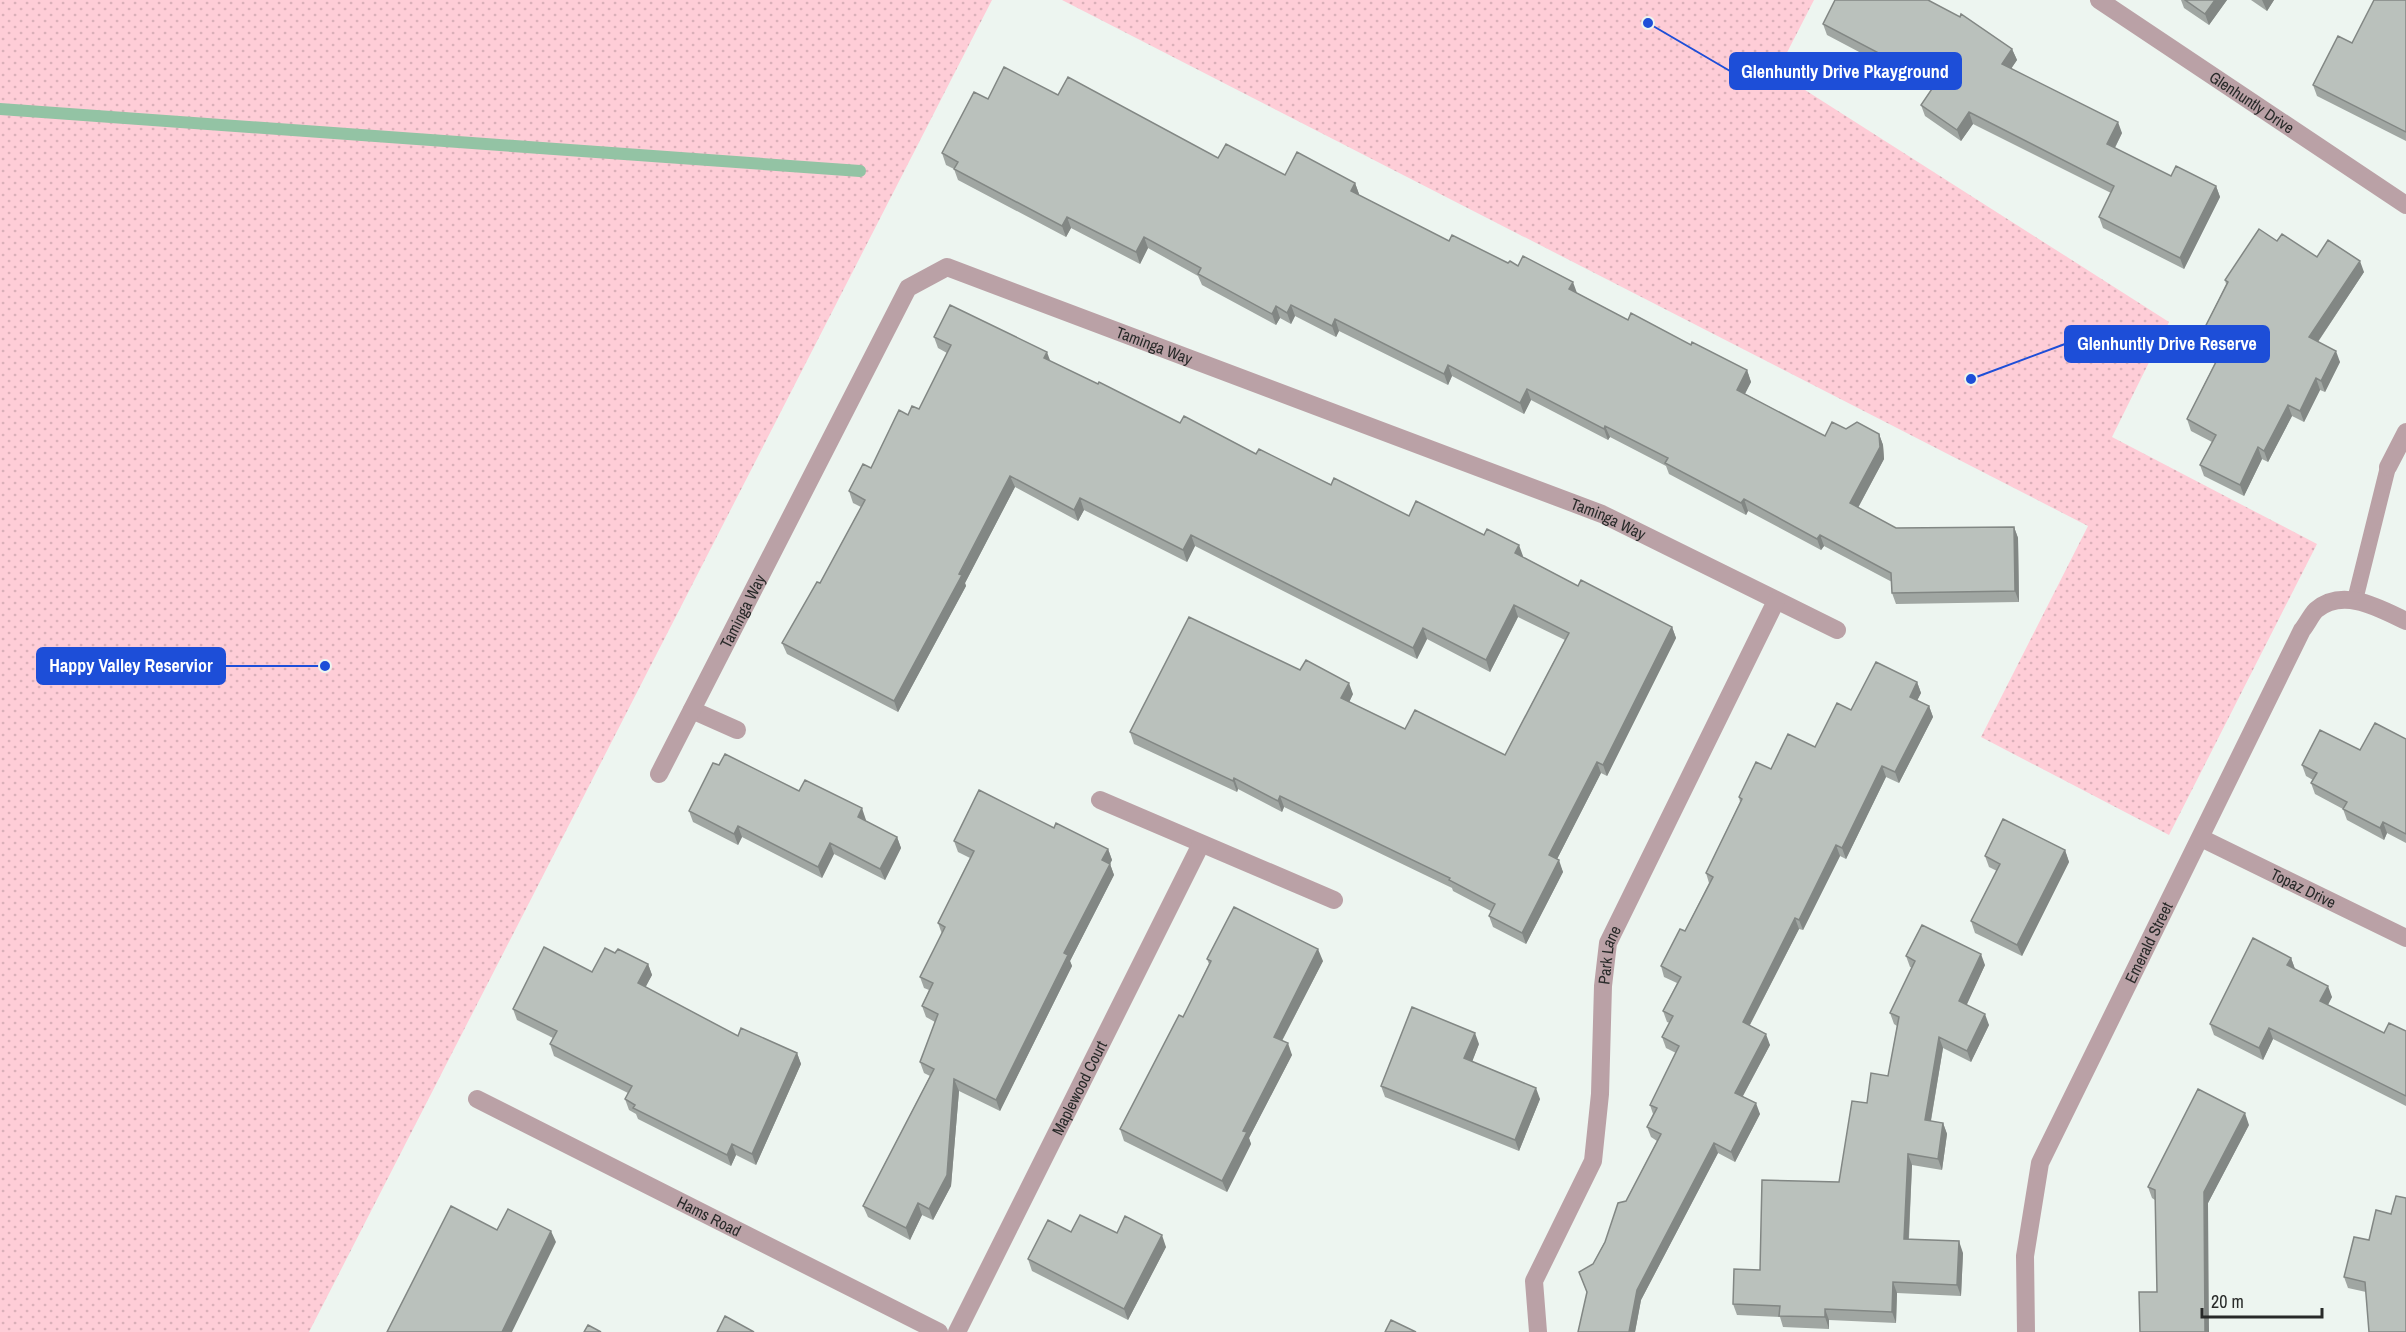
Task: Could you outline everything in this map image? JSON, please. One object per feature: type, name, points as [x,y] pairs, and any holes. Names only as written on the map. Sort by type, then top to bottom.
[{"type":"street","name":"Glenhuntly Drive","points":[[2099,0],[2406,206]]},
{"type":"street","name":"Taminga Way","points":[[659,774],[908,288],[947,267],[1602,514],[1837,630]]},
{"type":"street","points":[[2388,467],[2406,432]]},
{"type":"street","points":[[2355,600],[2406,621]]},
{"type":"street","name":"Emerald Street","points":[[2026,1332],[2025,1256],[2040,1163],[2302,630],[2315,611],[2332,601],[2355,600]]},
{"type":"street","name":"Park Lane","points":[[1538,1332],[1534,1281],[1593,1161],[1600,1094],[1603,986],[1608,943],[1776,601]]},
{"type":"street","points":[[692,710],[737,730]]},
{"type":"street","points":[[1100,800],[1334,900]]},
{"type":"street","name":"Topaz Drive","points":[[2201,838],[2406,938]]},
{"type":"street","name":"Maplewood Court","points":[[957,1332],[1201,844]]},
{"type":"street","name":"Hams Road","points":[[477,1100],[939,1332]]},
{"type":"lane","points":[[2355,600],[2388,467]]},
{"type":"shaded area","points":[[0,0],[992,0],[309,1332],[0,1332]]},
{"type":"shaded area","points":[[1062,0],[1814,0],[1777,72],[2169,322],[2112,437],[2317,544],[2169,835],[1981,737],[2088,526]]},
{"type":"building","points":[[1835,0],[1928,0],[1960,17],[1961,14],[2012,49],[2002,64],[2118,122],[2107,144],[2171,176],[2176,166],[2216,186],[2180,258],[2099,217],[2114,186],[1969,112],[1957,130],[1921,105],[1936,83],[1823,24]]},
{"type":"building","points":[[2185,0],[2215,0],[2205,14]]},
{"type":"building","points":[[2374,0],[2406,0],[2406,132],[2313,85],[2338,36],[2352,43]]},
{"type":"building","points":[[1004,67],[1058,95],[1068,77],[1218,158],[1226,144],[1285,175],[1297,152],[1355,183],[1351,191],[1449,241],[1452,235],[1518,266],[1523,256],[1573,282],[1569,289],[1628,320],[1631,313],[1691,345],[1692,342],[1747,370],[1737,390],[1825,436],[1832,422],[1846,429],[1857,422],[1879,434],[1880,447],[1850,503],[1896,528],[2014,527],[2015,591],[1892,593],[1891,573],[1820,535],[1817,539],[1744,499],[1741,503],[1665,463],[1668,458],[1605,426],[1604,429],[1527,389],[1520,403],[1448,365],[1444,374],[1335,319],[1332,326],[1291,305],[1287,313],[1276,306],[1272,314],[1198,274],[1201,268],[1144,237],[1136,252],[1067,217],[1062,226],[954,169],[958,162],[942,153],[974,92],[988,99]]},
{"type":"building","points":[[2259,229],[2277,241],[2282,234],[2317,257],[2328,240],[2360,261],[2309,337],[2336,351],[2321,381],[2316,378],[2300,411],[2288,405],[2264,451],[2258,447],[2240,485],[2200,465],[2216,435],[2187,419],[2221,352],[2198,341],[2228,282],[2225,280]]},
{"type":"building","points":[[950,305],[1047,352],[1044,358],[1098,384],[1099,382],[1180,423],[1184,416],[1256,454],[1259,449],[1331,485],[1334,478],[1409,516],[1416,501],[1484,535],[1487,529],[1519,545],[1515,553],[1578,586],[1581,580],[1672,627],[1603,765],[1597,762],[1549,855],[1559,860],[1522,933],[1489,916],[1495,904],[1449,880],[1450,878],[1280,796],[1278,801],[1234,778],[1233,781],[1130,732],[1189,617],[1300,670],[1306,660],[1349,683],[1341,698],[1405,729],[1415,710],[1505,755],[1569,633],[1514,605],[1486,660],[1423,628],[1413,648],[1191,535],[1183,550],[1080,498],[1074,510],[1010,476],[959,574],[962,575],[894,701],[782,643],[817,582],[820,583],[865,500],[849,491],[863,464],[871,468],[899,410],[908,415],[912,406],[919,409],[951,345],[934,337]]},
{"type":"building","points":[[1876,662],[1917,682],[1910,697],[1929,706],[1895,772],[1882,766],[1842,848],[1836,845],[1799,920],[1795,918],[1743,1022],[1766,1034],[1735,1093],[1756,1103],[1731,1152],[1714,1143],[1637,1290],[1629,1332],[1578,1332],[1587,1292],[1579,1272],[1593,1264],[1605,1242],[1618,1203],[1626,1201],[1661,1134],[1647,1127],[1657,1108],[1650,1105],[1679,1046],[1662,1037],[1673,1016],[1663,1011],[1681,977],[1661,966],[1680,929],[1685,931],[1713,877],[1706,873],[1742,799],[1739,797],[1756,762],[1771,769],[1788,734],[1815,747],[1837,703],[1851,710]]},
{"type":"building","points":[[2375,723],[2406,739],[2406,834],[2383,822],[2380,828],[2343,809],[2347,802],[2311,783],[2317,773],[2302,765],[2320,730],[2360,750]]},
{"type":"building","points":[[725,754],[799,791],[805,780],[862,808],[858,817],[897,837],[880,869],[830,843],[818,867],[738,826],[734,834],[689,811],[713,763],[719,765]]},
{"type":"building","points":[[979,790],[1054,828],[1056,823],[1108,849],[1102,860],[1110,864],[1064,953],[1068,955],[996,1100],[954,1079],[947,1175],[929,1209],[918,1203],[906,1228],[863,1206],[934,1069],[920,1062],[938,1014],[922,1006],[933,983],[920,977],[945,927],[938,923],[974,851],[954,841]]},
{"type":"building","points":[[2003,819],[2065,850],[2017,945],[1971,921],[2000,864],[1985,856]]},
{"type":"building","points":[[1234,907],[1318,949],[1274,1037],[1288,1043],[1243,1131],[1247,1132],[1222,1181],[1120,1129],[1179,1015],[1183,1017],[1211,961],[1207,959]]},
{"type":"building","points":[[1922,925],[1981,954],[1959,1001],[1985,1014],[1967,1051],[1939,1037],[1925,1120],[1943,1123],[1938,1159],[1908,1154],[1904,1239],[1959,1241],[1957,1285],[1893,1282],[1892,1312],[1825,1309],[1825,1317],[1779,1316],[1780,1306],[1733,1304],[1734,1269],[1760,1270],[1762,1180],[1839,1182],[1852,1101],[1867,1103],[1871,1073],[1888,1076],[1899,1017],[1890,1013],[1915,961],[1906,956]]},
{"type":"building","points":[[2253,938],[2291,958],[2287,965],[2328,986],[2320,1001],[2384,1033],[2389,1023],[2406,1031],[2406,1096],[2269,1028],[2259,1048],[2210,1024]]},
{"type":"building","points":[[544,947],[592,972],[605,948],[615,953],[618,949],[648,964],[638,983],[738,1036],[741,1028],[797,1053],[752,1154],[732,1144],[727,1155],[633,1108],[635,1105],[625,1099],[632,1086],[550,1044],[557,1031],[513,1009]]},
{"type":"building","points":[[1412,1007],[1475,1033],[1464,1058],[1536,1088],[1515,1140],[1381,1086]]},
{"type":"building","points":[[2198,1089],[2245,1113],[2204,1192],[2205,1332],[2140,1332],[2139,1292],[2157,1292],[2155,1190],[2148,1187]]},
{"type":"building","points":[[2396,1196],[2406,1198],[2406,1332],[2369,1332],[2365,1282],[2344,1277],[2354,1237],[2369,1240],[2376,1210],[2391,1214]]},
{"type":"building","points":[[451,1206],[497,1230],[508,1209],[551,1231],[502,1332],[387,1332]]},
{"type":"building","points":[[1080,1215],[1117,1233],[1125,1216],[1162,1235],[1124,1309],[1028,1259],[1048,1220],[1071,1232]]},
{"type":"building","points":[[725,1316],[754,1332],[717,1332]]},
{"type":"building","points":[[1391,1320],[1416,1332],[1385,1332]]},
{"type":"building","points":[[588,1325],[601,1332],[584,1332]]},
{"type":"waterway","points":[[0,109],[860,171]]},
{"type":"place","name":"Glenhuntly Drive Pkayground","points":[[1648,23]]},
{"type":"place","name":"Glenhuntly Drive Reserve","points":[[1971,379]]},
{"type":"place","name":"Happy Valley Reservior","points":[[325,666]]}]
